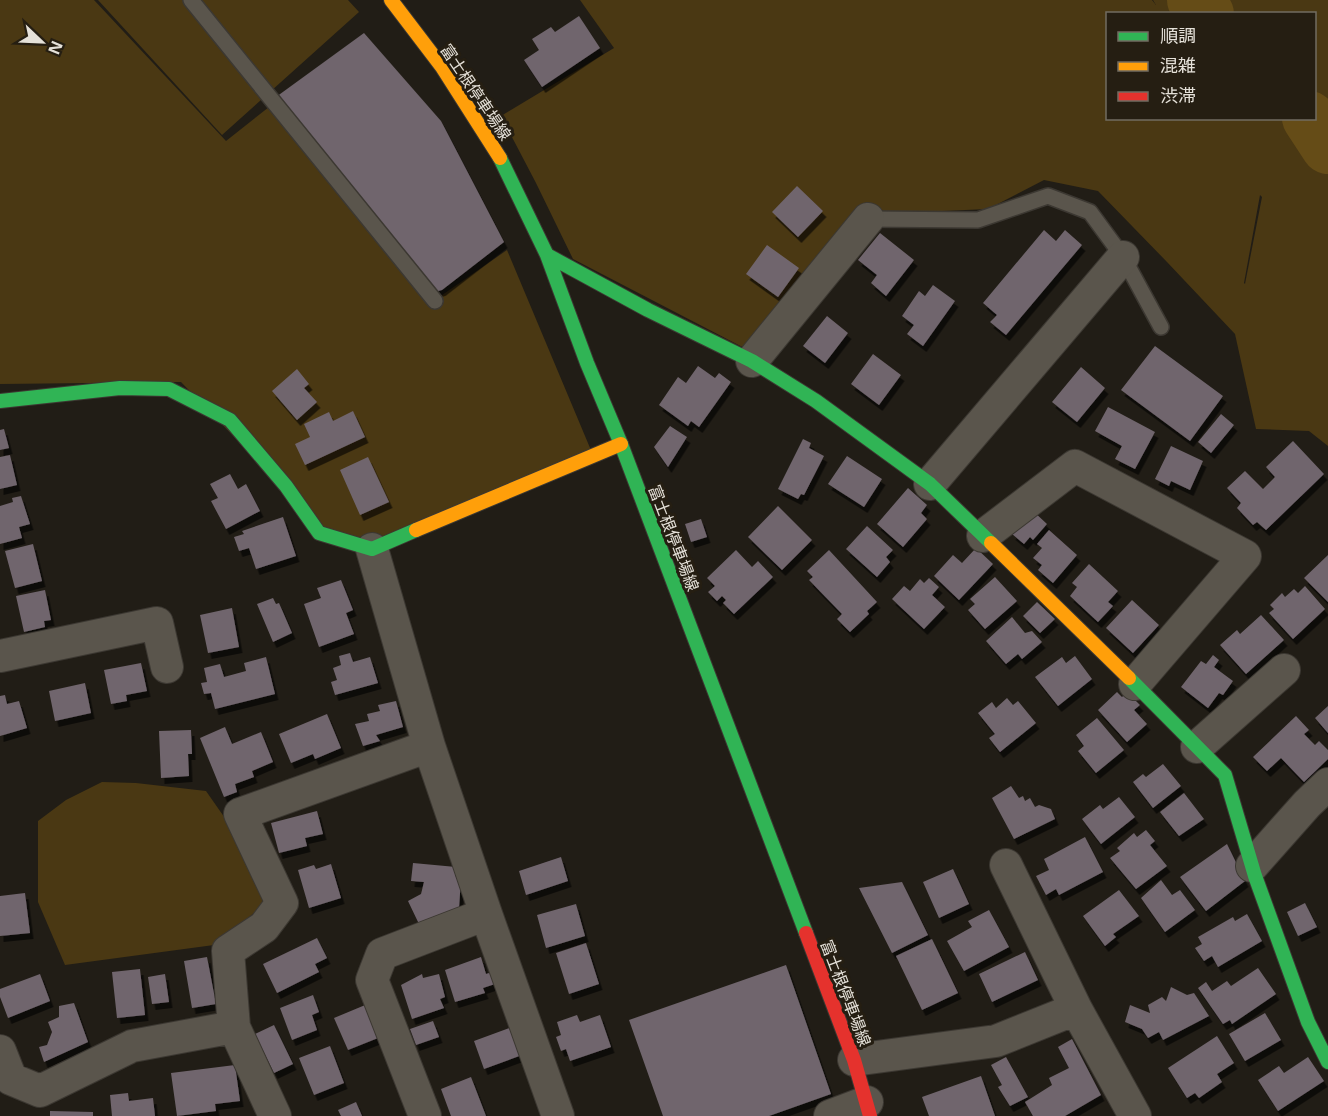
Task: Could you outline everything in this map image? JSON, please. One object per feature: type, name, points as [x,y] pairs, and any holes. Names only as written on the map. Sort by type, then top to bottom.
[{"type":"street","name":"富士根停車場線","points":[[391,0],[442,67],[504,164],[547,255],[854,1060],[868,1109]]},
{"type":"street","points":[[752,361],[868,219]]},
{"type":"street","points":[[547,255],[648,310],[752,361],[816,401],[930,484],[1072,621],[1225,775],[1252,866],[1308,1022],[1328,1062]]},
{"type":"street","points":[[930,484],[1123,257]]},
{"type":"street","points":[[0,401],[120,388],[169,389],[230,420],[286,486],[319,533],[372,549],[621,444]]},
{"type":"street","points":[[983,536],[1075,466],[1245,556],[1135,684]]},
{"type":"street","points":[[372,549],[429,746],[558,1116]]},
{"type":"street","points":[[0,656],[157,623],[167,667]]},
{"type":"street","points":[[1197,747],[1284,670]]},
{"type":"street","points":[[275,1116],[234,1027],[228,951],[264,927],[282,903],[240,814],[429,746]]},
{"type":"street","points":[[1252,866],[1328,784]]},
{"type":"street","points":[[1006,865],[1076,1009],[1135,1116]]},
{"type":"street","points":[[425,1116],[372,980],[382,954],[486,914]]},
{"type":"street","points":[[854,1060],[996,1041],[1076,1009]]},
{"type":"street","points":[[0,1051],[11,1079],[40,1091],[132,1046],[234,1027]]},
{"type":"street","points":[[830,1116],[868,1109]]},
{"type":"lane","points":[[190,0],[435,301]]},
{"type":"lane","points":[[868,219],[978,220],[1048,196],[1090,212],[1123,257],[1161,327]]},
{"type":"shaded area","points":[[0,0],[94,0],[226,141],[269,107],[435,300],[507,250],[593,455],[372,549],[325,531],[181,382],[0,384]]},
{"type":"shaded area","points":[[98,0],[348,0],[359,12],[222,135]]},
{"type":"shaded area","points":[[580,0],[1152,0],[1156,5],[1153,0],[1328,0],[1328,446],[1309,431],[1256,429],[1235,334],[1098,191],[1044,180],[988,209],[870,211],[752,352],[573,259],[501,116],[614,48]],"holes":[[[1260,195],[1262,197],[1245,284]]]},
{"type":"shaded area","points":[[102,782],[136,783],[206,791],[278,894],[214,945],[65,965],[38,902],[38,821],[66,800]]},
{"type":"building","points":[[579,16],[600,48],[542,87],[524,60],[539,50],[532,39],[551,27],[555,32]]},
{"type":"building","points":[[364,33],[441,121],[504,242],[442,290],[430,293],[276,97]]},
{"type":"building","points":[[797,186],[823,211],[798,237],[772,212]]},
{"type":"building","points":[[1044,230],[1056,241],[1065,230],[1082,245],[1006,335],[990,322],[997,315],[983,303]]},
{"type":"building","points":[[880,233],[914,260],[886,296],[871,283],[877,275],[858,260]]},
{"type":"building","points":[[767,245],[799,268],[778,297],[746,274]]},
{"type":"building","points":[[933,285],[955,301],[923,346],[907,334],[914,325],[902,316],[919,291],[925,296]]},
{"type":"building","points":[[827,316],[848,333],[825,363],[803,346]]},
{"type":"building","points":[[1155,346],[1223,396],[1190,441],[1121,390]]},
{"type":"building","points":[[873,354],[901,375],[879,405],[851,384]]},
{"type":"building","points":[[698,366],[715,378],[719,373],[731,382],[699,427],[691,421],[688,426],[659,405],[678,377],[686,383]]},
{"type":"building","points":[[1081,367],[1105,388],[1077,422],[1052,402]]},
{"type":"building","points":[[297,369],[309,384],[304,388],[317,402],[297,420],[272,391]]},
{"type":"building","points":[[1108,407],[1155,432],[1135,469],[1115,459],[1122,446],[1095,431]]},
{"type":"building","points":[[353,411],[365,437],[305,465],[295,444],[310,437],[304,424],[329,412],[333,421]]},
{"type":"building","points":[[1221,414],[1234,425],[1211,453],[1198,442]]},
{"type":"building","points":[[670,426],[687,437],[668,467],[654,447]]},
{"type":"building","points":[[4,429],[9,448],[0,450],[0,430]]},
{"type":"building","points":[[803,439],[811,443],[809,448],[824,456],[804,495],[801,494],[798,499],[778,489]]},
{"type":"building","points":[[1293,441],[1324,474],[1266,530],[1257,522],[1253,525],[1237,508],[1241,503],[1227,488],[1245,471],[1263,489],[1275,477],[1266,467]]},
{"type":"building","points":[[1171,446],[1203,461],[1190,490],[1171,481],[1169,486],[1155,479]]},
{"type":"building","points":[[10,455],[17,485],[0,489],[0,457]]},
{"type":"building","points":[[847,456],[882,479],[864,507],[828,484]]},
{"type":"building","points":[[368,457],[389,502],[360,515],[340,470]]},
{"type":"building","points":[[230,474],[238,489],[246,484],[260,511],[226,529],[211,501],[218,498],[210,484]]},
{"type":"building","points":[[908,488],[927,505],[921,513],[927,519],[903,547],[877,524]]},
{"type":"building","points":[[21,496],[30,524],[19,527],[22,538],[0,544],[0,506],[13,502],[12,498]]},
{"type":"building","points":[[778,506],[812,540],[782,570],[748,537]]},
{"type":"building","points":[[1033,511],[1047,524],[1033,540],[1030,537],[1024,544],[1012,534]]},
{"type":"building","points":[[283,517],[296,556],[256,569],[249,548],[239,551],[234,537],[244,534],[242,531]]},
{"type":"building","points":[[701,519],[707,537],[691,542],[685,524]]},
{"type":"building","points":[[867,526],[893,550],[886,557],[890,562],[877,577],[846,549]]},
{"type":"building","points":[[1049,530],[1077,555],[1053,583],[1038,570],[1042,565],[1033,558],[1042,548],[1037,544]]},
{"type":"building","points":[[33,544],[42,581],[15,588],[5,551]]},
{"type":"building","points":[[976,548],[993,564],[959,600],[934,576],[953,555],[962,563]]},
{"type":"building","points":[[736,550],[752,567],[758,561],[773,577],[734,614],[723,603],[726,600],[722,596],[717,601],[708,592],[715,586],[707,578]]},
{"type":"building","points":[[829,550],[877,602],[867,611],[869,614],[850,632],[837,619],[842,614],[809,580],[813,577],[807,571]]},
{"type":"building","points":[[1328,555],[1328,602],[1304,578]]},
{"type":"building","points":[[1089,564],[1118,591],[1108,602],[1113,606],[1098,622],[1070,596],[1077,587],[1072,583]]},
{"type":"building","points":[[995,577],[1017,601],[985,629],[968,610],[975,604],[970,599]]},
{"type":"building","points":[[929,578],[939,587],[932,595],[945,607],[924,629],[892,599],[904,586],[910,591],[920,579],[924,583]]},
{"type":"building","points":[[341,580],[353,610],[346,613],[354,634],[319,647],[304,604],[321,598],[317,588]]},
{"type":"building","points":[[1305,586],[1325,609],[1293,639],[1269,613],[1274,609],[1270,605],[1282,593],[1285,597],[1294,589],[1298,593]]},
{"type":"building","points":[[45,590],[51,620],[44,621],[45,627],[24,632],[16,596]]},
{"type":"building","points":[[273,598],[276,604],[279,603],[292,633],[273,642],[257,604]]},
{"type":"building","points":[[1132,600],[1159,625],[1133,653],[1106,628]]},
{"type":"building","points":[[1037,602],[1055,619],[1040,633],[1023,616]]},
{"type":"building","points":[[232,608],[239,647],[208,653],[200,615]]},
{"type":"building","points":[[1261,615],[1284,640],[1246,674],[1220,645],[1237,630],[1240,634]]},
{"type":"building","points":[[1012,617],[1025,633],[1032,631],[1042,642],[1022,659],[1018,654],[1006,664],[986,641]]},
{"type":"building","points":[[350,653],[353,662],[370,657],[378,683],[335,695],[331,682],[337,680],[333,668],[341,665],[339,656]]},
{"type":"building","points":[[1213,655],[1219,660],[1214,667],[1233,681],[1223,695],[1219,693],[1208,708],[1181,687],[1201,661],[1206,664]]},
{"type":"building","points":[[1075,656],[1092,679],[1058,706],[1035,677],[1062,657],[1066,663]]},
{"type":"building","points":[[266,657],[275,694],[215,709],[211,693],[204,694],[201,683],[207,682],[204,668],[220,664],[224,677],[246,671],[244,663]]},
{"type":"building","points":[[141,663],[147,691],[126,695],[127,701],[111,704],[104,670]]},
{"type":"building","points":[[85,683],[91,713],[55,721],[49,691]]},
{"type":"building","points":[[1117,692],[1122,697],[1127,692],[1140,705],[1134,710],[1147,724],[1127,742],[1098,710]]},
{"type":"building","points":[[5,695],[7,704],[19,701],[27,728],[0,736],[0,696]]},
{"type":"building","points":[[1007,698],[1013,705],[1018,701],[1036,723],[1000,752],[989,738],[995,734],[978,713],[992,702],[996,708]]},
{"type":"building","points":[[396,701],[403,727],[376,735],[380,741],[363,746],[355,724],[369,721],[367,714],[380,711],[378,705]]},
{"type":"building","points":[[1328,706],[1328,733],[1315,718]]},
{"type":"building","points":[[327,714],[341,748],[315,759],[313,754],[291,763],[279,734]]},
{"type":"building","points":[[1296,716],[1309,730],[1304,734],[1315,745],[1319,741],[1328,750],[1328,759],[1304,782],[1281,758],[1267,771],[1253,757]]},
{"type":"building","points":[[1097,718],[1124,750],[1096,773],[1078,751],[1084,746],[1076,735]]},
{"type":"building","points":[[225,727],[232,744],[261,732],[273,762],[252,771],[254,777],[235,784],[237,792],[224,797],[200,738]]},
{"type":"building","points":[[191,730],[192,754],[188,754],[189,776],[161,778],[159,731]]},
{"type":"building","points":[[1163,764],[1181,786],[1153,808],[1133,782],[1143,774],[1146,777]]},
{"type":"building","points":[[1011,786],[1019,798],[1023,796],[1025,801],[1030,798],[1035,807],[1039,805],[1051,809],[1055,819],[1014,839],[992,798]]},
{"type":"building","points":[[1184,793],[1204,819],[1179,836],[1160,812]]},
{"type":"building","points":[[1119,797],[1135,817],[1101,844],[1082,819],[1100,805],[1103,809]]},
{"type":"building","points":[[317,811],[323,834],[305,838],[307,846],[279,853],[271,823]]},
{"type":"building","points":[[1146,830],[1155,841],[1150,845],[1167,866],[1136,889],[1110,858],[1120,851],[1117,848],[1134,833],[1137,837]]},
{"type":"building","points":[[1085,837],[1103,872],[1059,895],[1056,889],[1046,895],[1036,876],[1049,870],[1044,859]]},
{"type":"building","points":[[1227,844],[1245,881],[1206,911],[1180,877]]},
{"type":"building","points":[[561,857],[568,881],[526,895],[519,871]]},
{"type":"building","points":[[413,863],[456,867],[455,876],[461,879],[459,908],[419,924],[408,901],[421,894],[424,882],[411,881]]},
{"type":"building","points":[[331,864],[341,898],[309,908],[298,870],[314,865],[316,869]]},
{"type":"building","points":[[953,869],[969,904],[939,918],[923,882]]},
{"type":"building","points":[[1161,880],[1172,895],[1180,890],[1195,910],[1165,932],[1141,898]]},
{"type":"building","points":[[902,882],[928,935],[892,953],[859,888]]},
{"type":"building","points":[[1119,890],[1139,916],[1113,934],[1116,937],[1105,946],[1083,916]]},
{"type":"building","points":[[25,893],[30,933],[0,936],[0,896]]},
{"type":"building","points":[[1305,903],[1317,927],[1298,936],[1287,912]]},
{"type":"building","points":[[576,904],[585,936],[546,948],[537,915]]},
{"type":"building","points":[[989,910],[1009,947],[964,971],[947,941],[972,927],[968,921]]},
{"type":"building","points":[[1247,914],[1262,941],[1218,967],[1212,956],[1204,961],[1195,948],[1202,944],[1198,937],[1233,917],[1235,921]]},
{"type":"building","points":[[317,938],[327,958],[315,964],[319,972],[277,993],[263,964]]},
{"type":"building","points":[[932,939],[958,993],[922,1010],[896,956]]},
{"type":"building","points":[[586,943],[599,984],[569,994],[556,953]]},
{"type":"building","points":[[1025,952],[1038,980],[992,1002],[979,974]]},
{"type":"building","points":[[207,957],[216,1004],[192,1008],[184,961]]},
{"type":"building","points":[[481,957],[486,974],[492,972],[495,984],[483,988],[485,993],[455,1002],[445,970]]},
{"type":"building","points":[[786,965],[831,1094],[769,1116],[663,1116],[629,1020]]},
{"type":"building","points":[[1258,968],[1276,994],[1232,1024],[1230,1020],[1223,1024],[1198,988],[1206,982],[1212,991],[1227,981],[1231,986]]},
{"type":"building","points":[[140,969],[145,1015],[117,1018],[112,972]]},
{"type":"building","points":[[40,974],[50,1001],[8,1018],[0,997],[0,989]]},
{"type":"building","points":[[165,974],[169,1002],[152,1004],[148,977]]},
{"type":"building","points":[[422,974],[423,978],[439,974],[445,997],[440,999],[444,1008],[412,1019],[401,985]]},
{"type":"building","points":[[1171,987],[1187,995],[1194,993],[1209,1016],[1163,1040],[1159,1032],[1148,1038],[1142,1029],[1125,1022],[1130,1005],[1150,1013],[1148,1005],[1162,997],[1166,1001]]},
{"type":"building","points":[[313,995],[319,1012],[312,1015],[317,1030],[292,1040],[280,1008]]},
{"type":"building","points":[[74,1003],[88,1042],[44,1062],[39,1047],[47,1045],[52,1032],[48,1022],[59,1017],[59,1006]]},
{"type":"building","points":[[370,1003],[383,1036],[348,1050],[334,1018]]},
{"type":"building","points":[[1265,1013],[1281,1040],[1245,1061],[1229,1034]]},
{"type":"building","points":[[577,1015],[580,1022],[600,1015],[611,1047],[570,1061],[566,1049],[561,1051],[556,1037],[561,1035],[557,1022]]},
{"type":"building","points":[[433,1021],[439,1037],[416,1045],[410,1029]]},
{"type":"building","points":[[274,1025],[293,1064],[274,1073],[255,1034]]},
{"type":"building","points":[[512,1027],[522,1055],[484,1069],[474,1041]]},
{"type":"building","points":[[1217,1036],[1234,1063],[1217,1074],[1222,1082],[1199,1098],[1195,1093],[1187,1098],[1168,1068]]},
{"type":"building","points":[[1072,1039],[1101,1095],[1065,1116],[1033,1116],[1025,1102],[1052,1085],[1049,1078],[1069,1068],[1058,1047]]},
{"type":"building","points":[[330,1046],[344,1083],[314,1095],[299,1058]]},
{"type":"building","points":[[1006,1057],[1028,1097],[1010,1106],[998,1087],[1002,1085],[991,1065]]},
{"type":"building","points":[[1308,1057],[1324,1081],[1278,1111],[1258,1080],[1279,1066],[1284,1073]]},
{"type":"building","points":[[235,1065],[240,1101],[215,1104],[216,1111],[177,1116],[171,1073]]},
{"type":"building","points":[[981,1076],[995,1116],[929,1116],[922,1097]]},
{"type":"building","points":[[471,1077],[486,1116],[451,1116],[441,1089]]},
{"type":"building","points":[[128,1093],[129,1101],[153,1098],[155,1116],[112,1116],[110,1095]]},
{"type":"building","points":[[356,1102],[362,1116],[341,1116],[338,1110]]},
{"type":"building","points":[[50,1111],[93,1112],[93,1116],[50,1116]]},
{"type":"waterway","points":[[1194,0],[1205,12]]},
{"type":"waterway","points":[[1198,5],[1210,0]]},
{"type":"waterway","points":[[1310,120],[1328,147]]},
{"type":"traffic: fast","points":[[500,158],[547,255],[806,933]]},
{"type":"traffic: fast","points":[[547,255],[648,310],[752,361],[816,401],[930,484],[991,543]]},
{"type":"traffic: fast","points":[[0,401],[120,388],[169,389],[230,420],[286,486],[319,533],[372,549],[416,530]]},
{"type":"traffic: fast","points":[[1129,678],[1225,775],[1255,876],[1308,1022],[1328,1062]]},
{"type":"traffic: slow","points":[[391,0],[442,67],[500,158]]},
{"type":"traffic: slow","points":[[416,530],[621,444]]},
{"type":"traffic: slow","points":[[991,543],[1129,678]]},
{"type":"traffic: jam","points":[[806,933],[854,1060],[870,1116]]}]
